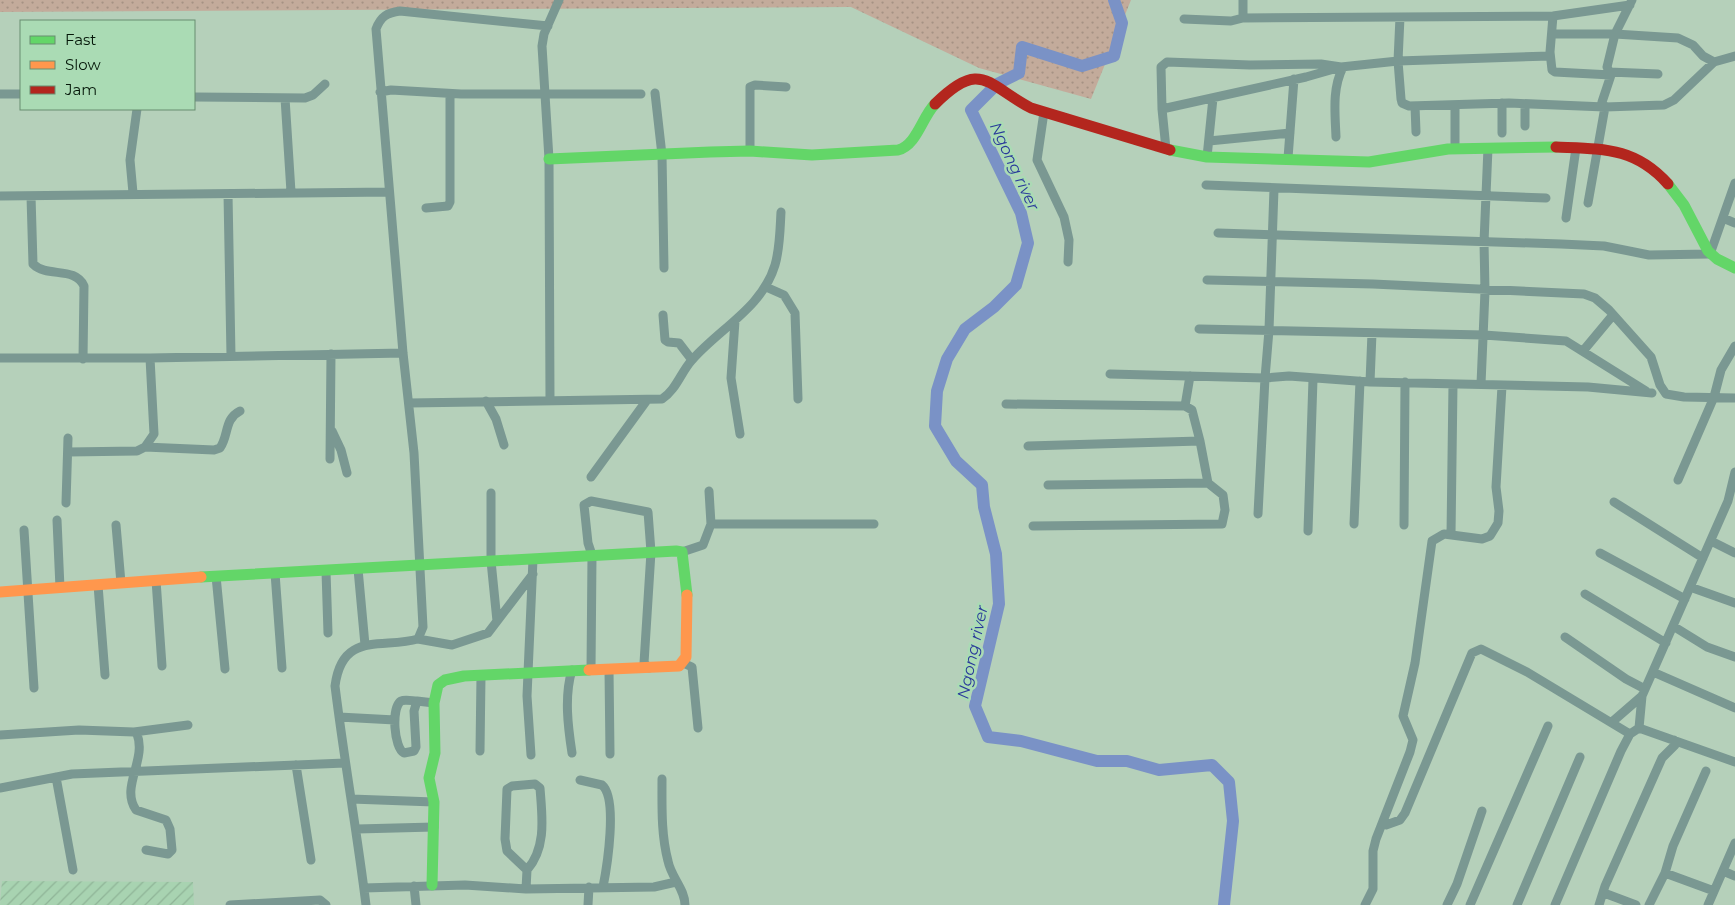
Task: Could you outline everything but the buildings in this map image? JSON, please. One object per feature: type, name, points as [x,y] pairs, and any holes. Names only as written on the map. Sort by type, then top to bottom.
[{"type":"street","points":[[550,400],[549,159],[542,39],[559,0]]},
{"type":"street","points":[[1243,0],[1243,18]]},
{"type":"street","points":[[1184,19],[1231,21],[1243,18],[1553,16],[1631,2]]},
{"type":"street","points":[[1588,203],[1605,107],[1602,102],[1610,74],[1607,67],[1615,34],[1631,2]]},
{"type":"street","points":[[418,638],[423,627],[409,402],[403,353],[376,29],[381,18],[389,13],[400,11],[548,26]]},
{"type":"street","points":[[1553,16],[1550,56],[1554,72],[1658,74]]},
{"type":"street","points":[[1400,17],[1398,61],[1402,102],[1405,105],[1502,103],[1605,107],[1664,105],[1674,100],[1714,62],[1735,56]]},
{"type":"street","points":[[1552,34],[1615,34],[1678,38],[1693,45],[1703,56],[1714,62]]},
{"type":"street","points":[[1162,109],[1322,74],[1342,67],[1398,61],[1550,56]]},
{"type":"street","points":[[1166,149],[1162,109],[1161,67],[1167,62],[1228,65],[1321,64],[1342,67]]},
{"type":"street","points":[[1336,137],[1334,102],[1337,78],[1342,67]]},
{"type":"street","points":[[549,159],[750,151],[812,155],[898,150],[905,148],[912,140],[928,111],[943,96],[972,78],[979,77],[988,80],[1010,97],[1031,108],[1166,149],[1207,157],[1369,162],[1392,160],[1447,149],[1576,148],[1627,153],[1647,162],[1669,185],[1687,209],[1710,254]]},
{"type":"street","points":[[1288,158],[1294,79]]},
{"type":"street","points":[[195,97],[305,98],[313,95],[325,84]]},
{"type":"street","points":[[750,151],[750,87],[755,85],[786,86]]},
{"type":"street","points":[[380,92],[391,90],[450,94],[641,94]]},
{"type":"street","points":[[0,94],[20,94]]},
{"type":"street","points":[[426,208],[444,208],[450,202],[450,94]]},
{"type":"street","points":[[655,94],[662,155],[664,268]]},
{"type":"street","points":[[285,98],[291,192]]},
{"type":"street","points":[[1207,157],[1214,98]]},
{"type":"street","points":[[1502,103],[1502,132]]},
{"type":"street","points":[[1455,104],[1455,143]]},
{"type":"street","points":[[1525,104],[1525,126]]},
{"type":"street","points":[[1415,106],[1416,132]]},
{"type":"street","points":[[133,193],[130,160],[137,110]]},
{"type":"street","points":[[1044,112],[1037,160],[1064,217],[1069,240],[1068,262]]},
{"type":"street","points":[[1209,141],[1290,133]]},
{"type":"street","points":[[1481,384],[1484,335],[1484,242],[1488,148]]},
{"type":"street","points":[[1566,218],[1576,148]]},
{"type":"street","points":[[1710,254],[1735,183]]},
{"type":"street","points":[[1206,186],[1546,198]]},
{"type":"street","points":[[1258,514],[1264,378],[1270,330],[1274,189]]},
{"type":"street","points":[[0,196],[133,193],[389,192]]},
{"type":"street","points":[[228,194],[230,356]]},
{"type":"street","points":[[31,196],[33,264],[41,269],[76,276],[84,286],[83,359]]},
{"type":"street","points":[[409,402],[647,400],[666,397],[692,360],[735,321],[766,287],[775,265],[781,212]]},
{"type":"street","points":[[1723,218],[1735,223]]},
{"type":"street","points":[[1218,233],[1604,246],[1649,255],[1710,254],[1735,268]]},
{"type":"street","points":[[1207,280],[1272,281],[1485,291],[1574,292],[1594,298],[1613,315],[1651,357],[1660,385],[1666,394]]},
{"type":"street","points":[[766,287],[784,295],[795,313],[798,399]]},
{"type":"street","points":[[1583,351],[1613,315]]},
{"type":"street","points":[[663,316],[665,340],[679,343],[692,360]]},
{"type":"street","points":[[735,321],[731,378],[740,434]]},
{"type":"street","points":[[1199,329],[1484,335],[1566,341],[1652,394]]},
{"type":"street","points":[[1370,382],[1372,332]]},
{"type":"street","points":[[1678,480],[1714,396],[1722,370],[1735,346]]},
{"type":"street","points":[[0,358],[83,359],[403,353]]},
{"type":"street","points":[[330,459],[331,354]]},
{"type":"street","points":[[68,452],[137,451],[145,447],[154,434],[150,358]]},
{"type":"street","points":[[1110,374],[1264,378],[1289,376],[1370,382],[1588,387],[1684,397],[1714,396],[1735,398]]},
{"type":"street","points":[[1185,406],[1190,376]]},
{"type":"street","points":[[1308,531],[1313,379]]},
{"type":"street","points":[[1354,524],[1360,381]]},
{"type":"street","points":[[1404,525],[1405,382]]},
{"type":"street","points":[[1451,535],[1453,384]]},
{"type":"street","points":[[1365,905],[1373,889],[1373,851],[1376,839],[1413,740],[1403,716],[1415,663],[1432,541],[1440,535],[1482,539],[1490,536],[1496,530],[1499,511],[1496,487],[1502,386]]},
{"type":"street","points":[[591,478],[647,400]]},
{"type":"street","points":[[486,401],[496,419],[504,446]]},
{"type":"street","points":[[1006,404],[1185,406],[1192,410],[1208,484]]},
{"type":"street","points":[[145,447],[214,450],[220,448],[228,422],[232,416],[240,411]]},
{"type":"street","points":[[330,428],[341,450],[347,473]]},
{"type":"street","points":[[66,503],[68,438]]},
{"type":"street","points":[[1028,446],[1200,441]]},
{"type":"street","points":[[1555,905],[1602,794],[1630,734],[1639,728],[1644,692],[1710,541],[1732,501],[1735,472]]},
{"type":"street","points":[[1032,526],[1218,526],[1224,519],[1222,495],[1208,484],[1048,486]]},
{"type":"street","points":[[0,592],[216,576],[592,555],[682,552],[703,544],[710,524],[709,491]]},
{"type":"street","points":[[491,493],[491,562],[497,621]]},
{"type":"street","points":[[591,670],[592,555],[588,544],[584,505],[591,501],[648,512],[651,552],[644,663],[650,668]]},
{"type":"street","points":[[1614,502],[1703,558]]},
{"type":"street","points":[[57,520],[60,588]]},
{"type":"street","points":[[710,524],[874,524]]},
{"type":"street","points":[[116,525],[121,582]]},
{"type":"street","points":[[24,530],[26,591],[34,688]]},
{"type":"street","points":[[1710,541],[1735,553]]},
{"type":"street","points":[[432,885],[434,802],[429,778],[434,753],[434,703],[441,682],[464,676],[679,666],[686,657],[687,619],[686,564],[682,552]]},
{"type":"street","points":[[1600,553],[1685,599]]},
{"type":"street","points":[[531,755],[527,696],[533,559]]},
{"type":"street","points":[[358,569],[365,645]]},
{"type":"street","points":[[326,571],[328,633]]},
{"type":"street","points":[[275,573],[282,668]]},
{"type":"street","points":[[366,905],[357,829],[345,763],[335,686],[336,676],[342,661],[365,645],[403,642],[418,638],[452,645],[488,633],[533,574]]},
{"type":"street","points":[[216,576],[225,670]]},
{"type":"street","points":[[156,580],[162,666]]},
{"type":"street","points":[[98,585],[104,675]]},
{"type":"street","points":[[1690,587],[1735,603]]},
{"type":"street","points":[[1585,594],[1666,643]]},
{"type":"street","points":[[1673,626],[1707,647],[1735,657]]},
{"type":"street","points":[[1565,637],[1644,692]]},
{"type":"street","points":[[1386,825],[1400,820],[1405,813],[1472,653],[1475,650],[1481,649],[1527,672],[1630,734]]},
{"type":"street","points":[[683,663],[692,667],[698,728]]},
{"type":"street","points":[[572,670],[568,681],[572,753]]},
{"type":"street","points":[[609,670],[610,754]]},
{"type":"street","points":[[1653,672],[1735,708]]},
{"type":"street","points":[[480,751],[481,676]]},
{"type":"street","points":[[1612,722],[1644,692]]},
{"type":"street","points":[[417,701],[414,711],[414,751],[401,752],[396,738],[394,720],[396,709],[400,702],[417,701],[434,703]]},
{"type":"street","points":[[339,716],[394,720]]},
{"type":"street","points":[[0,735],[79,730],[134,732],[188,725]]},
{"type":"street","points":[[1470,905],[1548,726]]},
{"type":"street","points":[[1639,728],[1735,762]]},
{"type":"street","points":[[134,732],[137,734],[141,750],[131,788],[134,807],[136,810],[166,820],[170,829],[171,853],[146,850]]},
{"type":"street","points":[[1599,905],[1605,886],[1662,758],[1675,745],[1674,740]]},
{"type":"street","points":[[1517,905],[1580,757]]},
{"type":"street","points":[[0,788],[56,777],[135,770],[345,763]]},
{"type":"street","points":[[296,765],[311,860]]},
{"type":"street","points":[[1649,905],[1665,873],[1673,846],[1706,771]]},
{"type":"street","points":[[56,777],[73,870]]},
{"type":"street","points":[[662,779],[662,840],[668,864],[685,898],[685,905]]},
{"type":"street","points":[[580,780],[602,785],[609,794],[609,842],[603,887]]},
{"type":"street","points":[[526,889],[527,870],[538,856],[541,845],[542,808],[540,788],[535,784],[511,786],[507,789],[505,839],[507,852],[527,870]]},
{"type":"street","points":[[351,799],[434,802]]},
{"type":"street","points":[[1446,905],[1456,884],[1482,810]]},
{"type":"street","points":[[357,829],[434,827]]},
{"type":"street","points":[[1708,905],[1735,843]]},
{"type":"street","points":[[1723,871],[1735,876]]},
{"type":"street","points":[[1665,873],[1714,891]]},
{"type":"street","points":[[364,888],[432,885],[526,889],[654,887],[676,882]]},
{"type":"street","points":[[414,886],[416,905]]},
{"type":"street","points":[[588,905],[589,887]]},
{"type":"street","points":[[1604,893],[1636,905]]},
{"type":"street","points":[[230,905],[320,900],[326,905]]},
{"type":"shaded area","points":[[0,0],[1131,0],[1091,99],[979,68],[851,7],[0,12]]},
{"type":"shaded area","points":[[2,881],[193,882],[194,905],[0,905]]},
{"type":"waterway","name":"Ngong river","points":[[1114,0],[1122,23],[1114,56],[1082,66],[1022,47],[1019,73],[997,84],[971,110],[1021,213],[1028,243],[1016,285],[994,307],[965,329],[947,359],[937,391],[935,426],[956,461],[982,485],[984,507],[996,554],[999,604],[975,706],[988,737],[1021,741],[1097,761],[1127,761],[1159,770],[1212,765],[1229,782],[1233,821],[1224,905]]},
{"type":"traffic: fast","points":[[549,159],[710,152],[750,151],[812,155],[898,150],[905,147],[915,137],[935,104]]},
{"type":"traffic: fast","points":[[1170,150],[1207,157],[1369,162],[1448,149],[1556,147]]},
{"type":"traffic: fast","points":[[1668,184],[1684,205],[1708,251],[1717,259],[1735,268]]},
{"type":"traffic: fast","points":[[201,577],[676,551],[682,552],[687,595]]},
{"type":"traffic: fast","points":[[432,885],[434,802],[429,778],[435,753],[434,703],[438,685],[445,680],[464,676],[589,670]]},
{"type":"traffic: slow","points":[[0,592],[201,577]]},
{"type":"traffic: slow","points":[[589,670],[679,666],[686,657],[687,595]]},
{"type":"traffic: jam","points":[[935,104],[963,82],[974,79],[984,80],[1031,108],[1170,150]]},
{"type":"traffic: jam","points":[[1556,147],[1589,148],[1617,152],[1643,163],[1668,184]]}]
